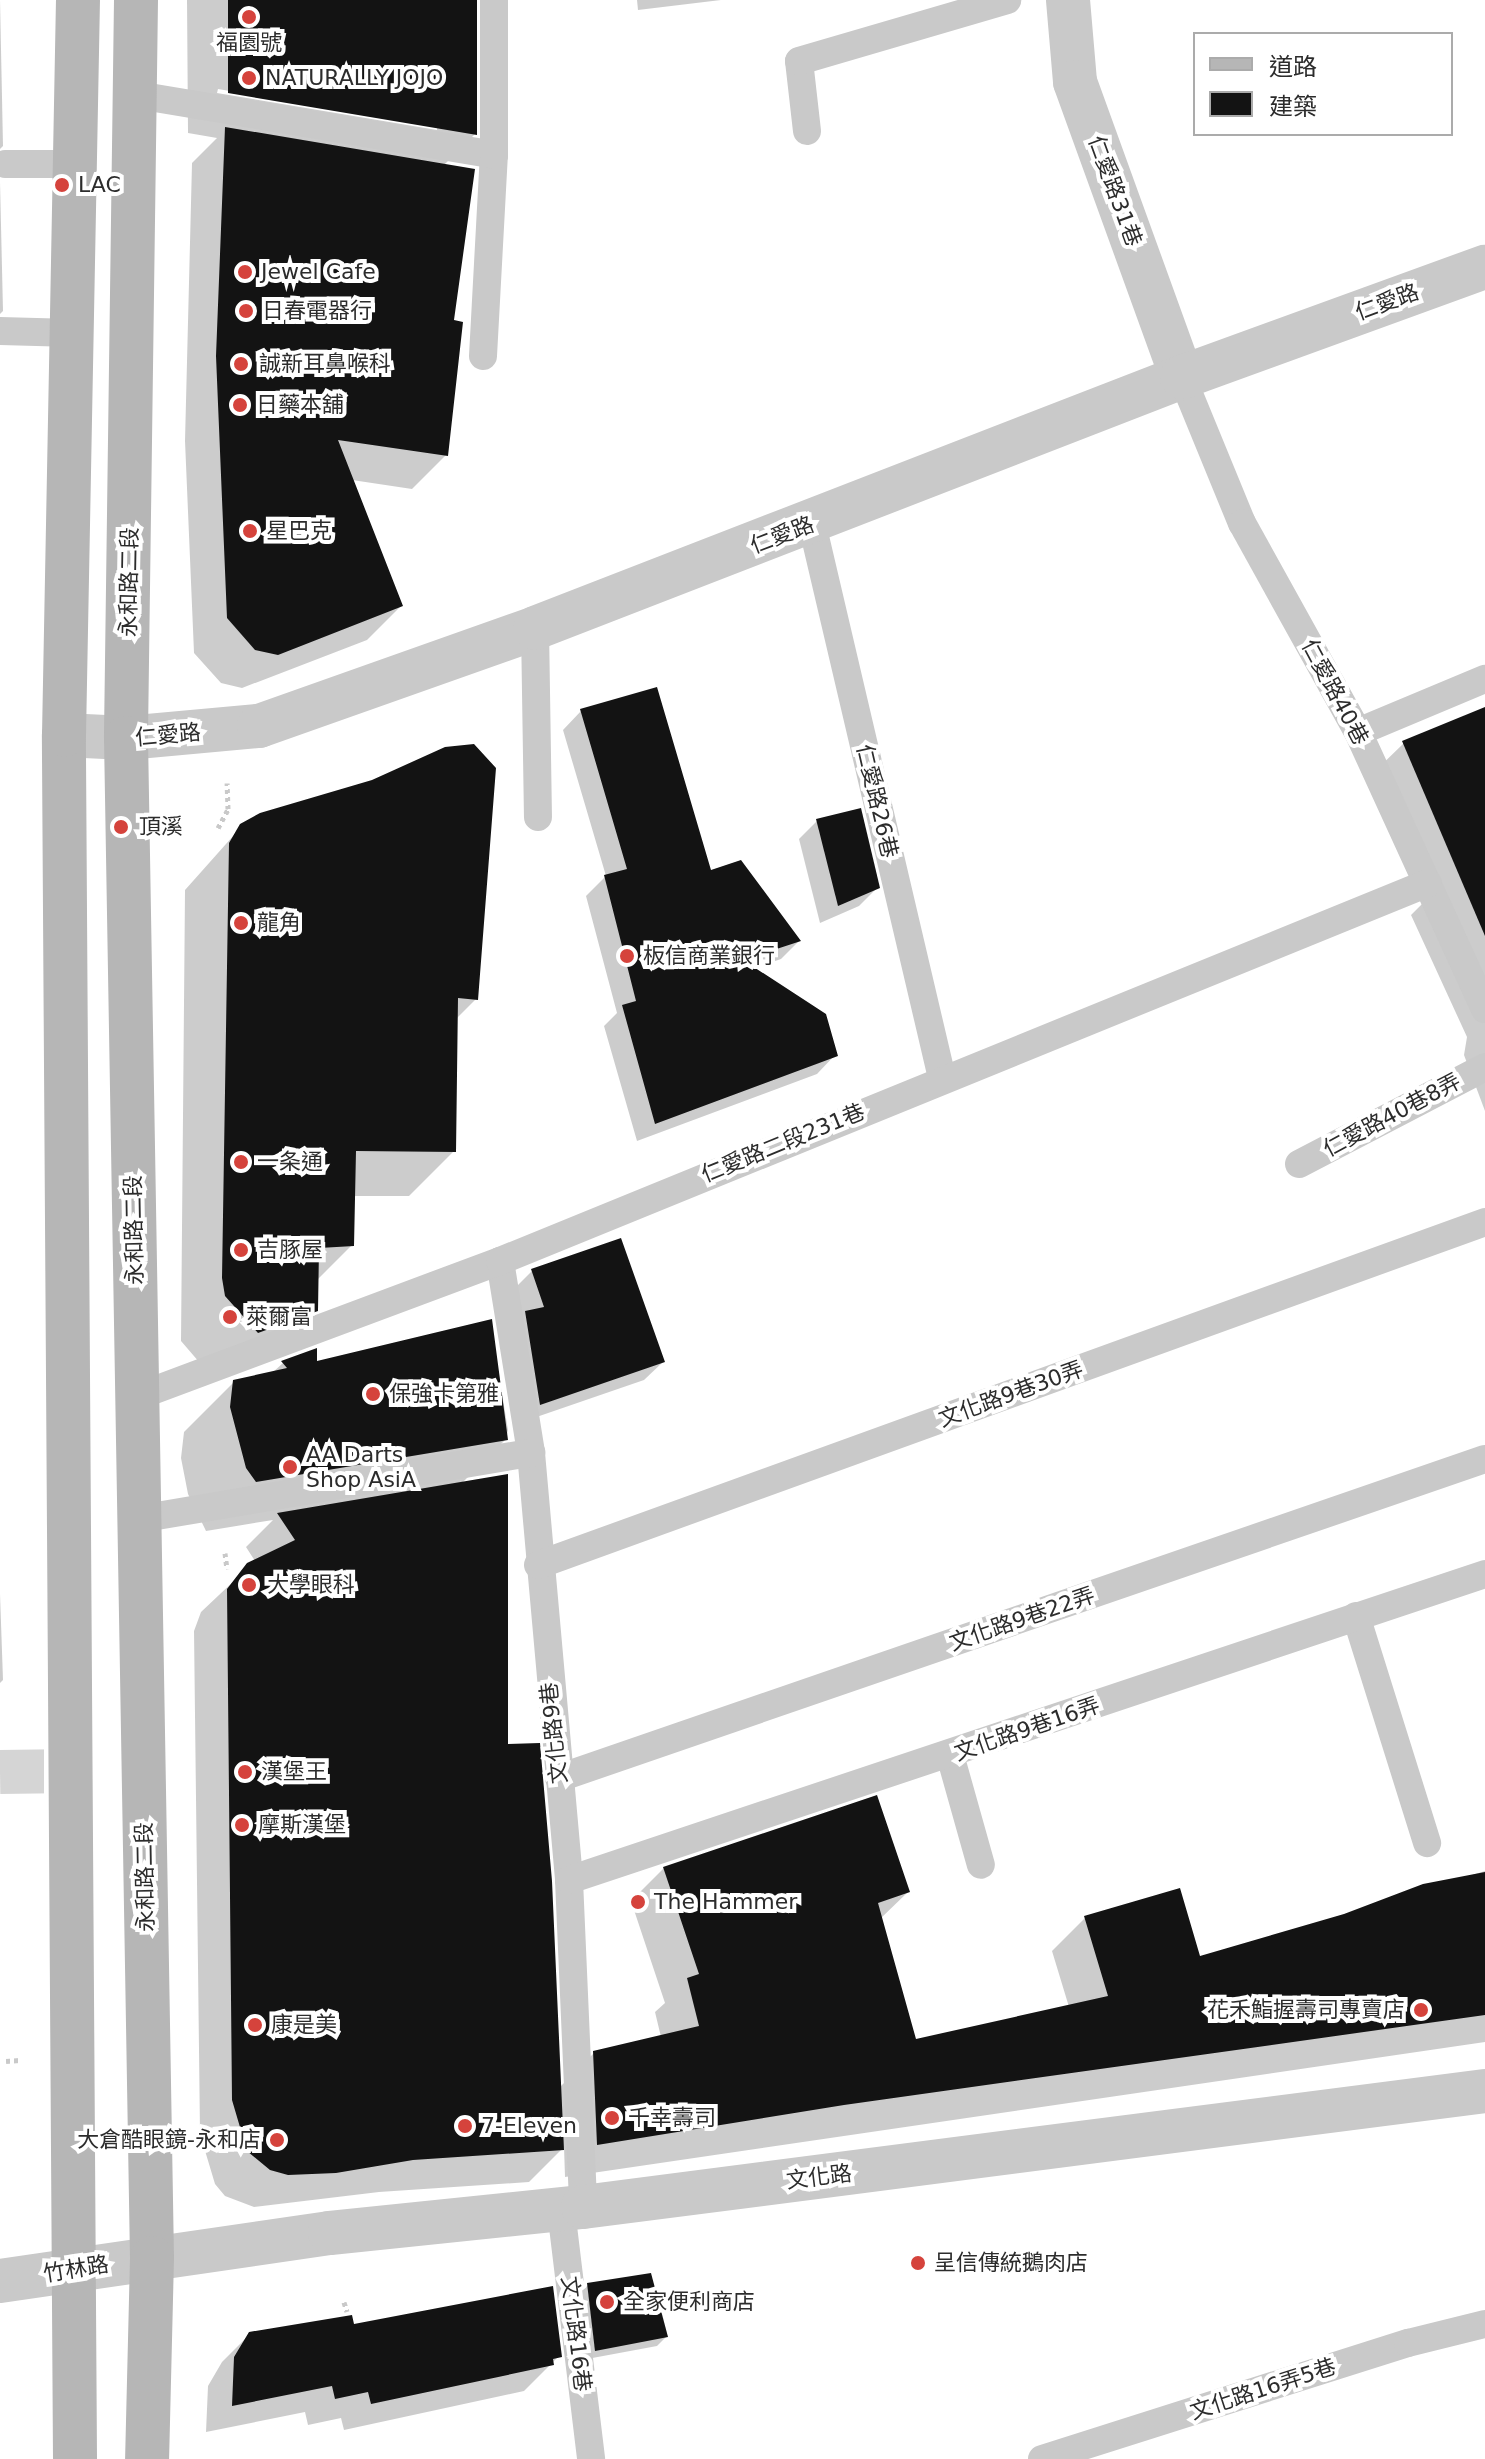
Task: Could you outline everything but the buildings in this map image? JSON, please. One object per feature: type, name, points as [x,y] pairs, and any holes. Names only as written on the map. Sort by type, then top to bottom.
[{"type":"main road","points":[[75,2459],[77,2268],[64,735],[78,0]]},
{"type":"main road","name":"永和路二段","points":[[136,0],[126,738],[152,2258],[147,2459]]},
{"type":"street","name":"仁愛路31巷","points":[[1068,0],[1075,82],[1182,377]]},
{"type":"street","name":"仁愛路","points":[[64,735],[126,738],[259,726],[535,628],[812,524],[1182,377],[1485,267]]},
{"type":"street","name":"文化路","points":[[152,2258],[572,2208],[1485,2091]]},
{"type":"street","name":"竹林路","points":[[0,2281],[152,2258]]},
{"type":"lane","points":[[483,356],[494,155],[494,0]]},
{"type":"lane","points":[[807,131],[799,61],[1007,0]]},
{"type":"lane","points":[[137,95],[494,155]]},
{"type":"lane","points":[[5,164],[76,164]]},
{"type":"lane","points":[[0,331],[73,333]]},
{"type":"lane","name":"仁愛路40巷","points":[[1182,377],[1242,523],[1358,732],[1485,1009]]},
{"type":"lane","name":"仁愛路26巷","points":[[812,524],[942,1078]]},
{"type":"lane","points":[[535,628],[538,817]]},
{"type":"lane","points":[[1358,732],[1485,679]]},
{"type":"lane","name":"仁愛路二段231巷","points":[[136,1397],[500,1261],[942,1078],[1428,883]]},
{"type":"lane","name":"仁愛路40巷8弄","points":[[1299,1164],[1485,1067]]},
{"type":"lane","name":"文化路9巷30弄","points":[[538,1565],[1485,1222]]},
{"type":"lane","name":"文化路9巷","points":[[500,1261],[531,1453],[538,1565],[569,1880],[572,2208]]},
{"type":"lane","points":[[139,1519],[531,1453]]},
{"type":"lane","name":"文化路9巷22弄","points":[[559,1778],[1485,1459]]},
{"type":"lane","name":"文化路9巷16弄","points":[[569,1880],[1485,1574]]},
{"type":"lane","points":[[1356,1616],[1427,1843]]},
{"type":"lane","points":[[950,1755],[981,1865]]},
{"type":"lane","name":"文化路16巷","points":[[572,2208],[591,2459]]},
{"type":"lane","name":"文化路16弄5巷","points":[[1042,2459],[1408,2343],[1485,2324]]},
{"type":"path","points":[[218,828],[228,809]]},
{"type":"path","points":[[225,1553],[227,1569]]},
{"type":"path","points":[[344,2302],[347,2312]]},
{"type":"tunnel","points":[[0,1772],[73,1771]]},
{"type":"place","name":"福園號","points":[[249,17]]},
{"type":"place","name":"NATURALLY JOJO","points":[[249,78]]},
{"type":"place","name":"LAC","points":[[62,185]]},
{"type":"place","name":"Jewel Cafe","points":[[245,272]]},
{"type":"place","name":"日春電器行","points":[[246,311]]},
{"type":"place","name":"誠新耳鼻喉科","points":[[241,364]]},
{"type":"place","name":"日藥本舖","points":[[240,405]]},
{"type":"place","name":"星巴克","points":[[250,531]]},
{"type":"place","name":"頂溪","points":[[121,827]]},
{"type":"place","name":"龍角","points":[[241,923]]},
{"type":"place","name":"板信商業銀行","points":[[627,956]]},
{"type":"place","name":"一条通","points":[[241,1162]]},
{"type":"place","name":"吉豚屋","points":[[241,1250]]},
{"type":"place","name":"萊爾富","points":[[230,1317]]},
{"type":"place","name":"保強卡第雅","points":[[373,1394]]},
{"type":"place","name":"AA Darts Shop AsiA","points":[[290,1467]]},
{"type":"place","name":"大學眼科","points":[[249,1585]]},
{"type":"place","name":"漢堡王","points":[[245,1772]]},
{"type":"place","name":"摩斯漢堡","points":[[242,1825]]},
{"type":"place","name":"The Hammer","points":[[638,1902]]},
{"type":"place","name":"花禾鮨握壽司專賣店","points":[[1421,2010]]},
{"type":"place","name":"康是美","points":[[255,2025]]},
{"type":"place","name":"千幸壽司","points":[[612,2118]]},
{"type":"place","name":"7-Eleven","points":[[465,2126]]},
{"type":"place","name":"大倉酷眼鏡-永和店","points":[[277,2140]]},
{"type":"place","name":"呈信傳統鵝肉店","points":[[918,2263]]},
{"type":"place","name":"全家便利商店","points":[[607,2302]]}]
